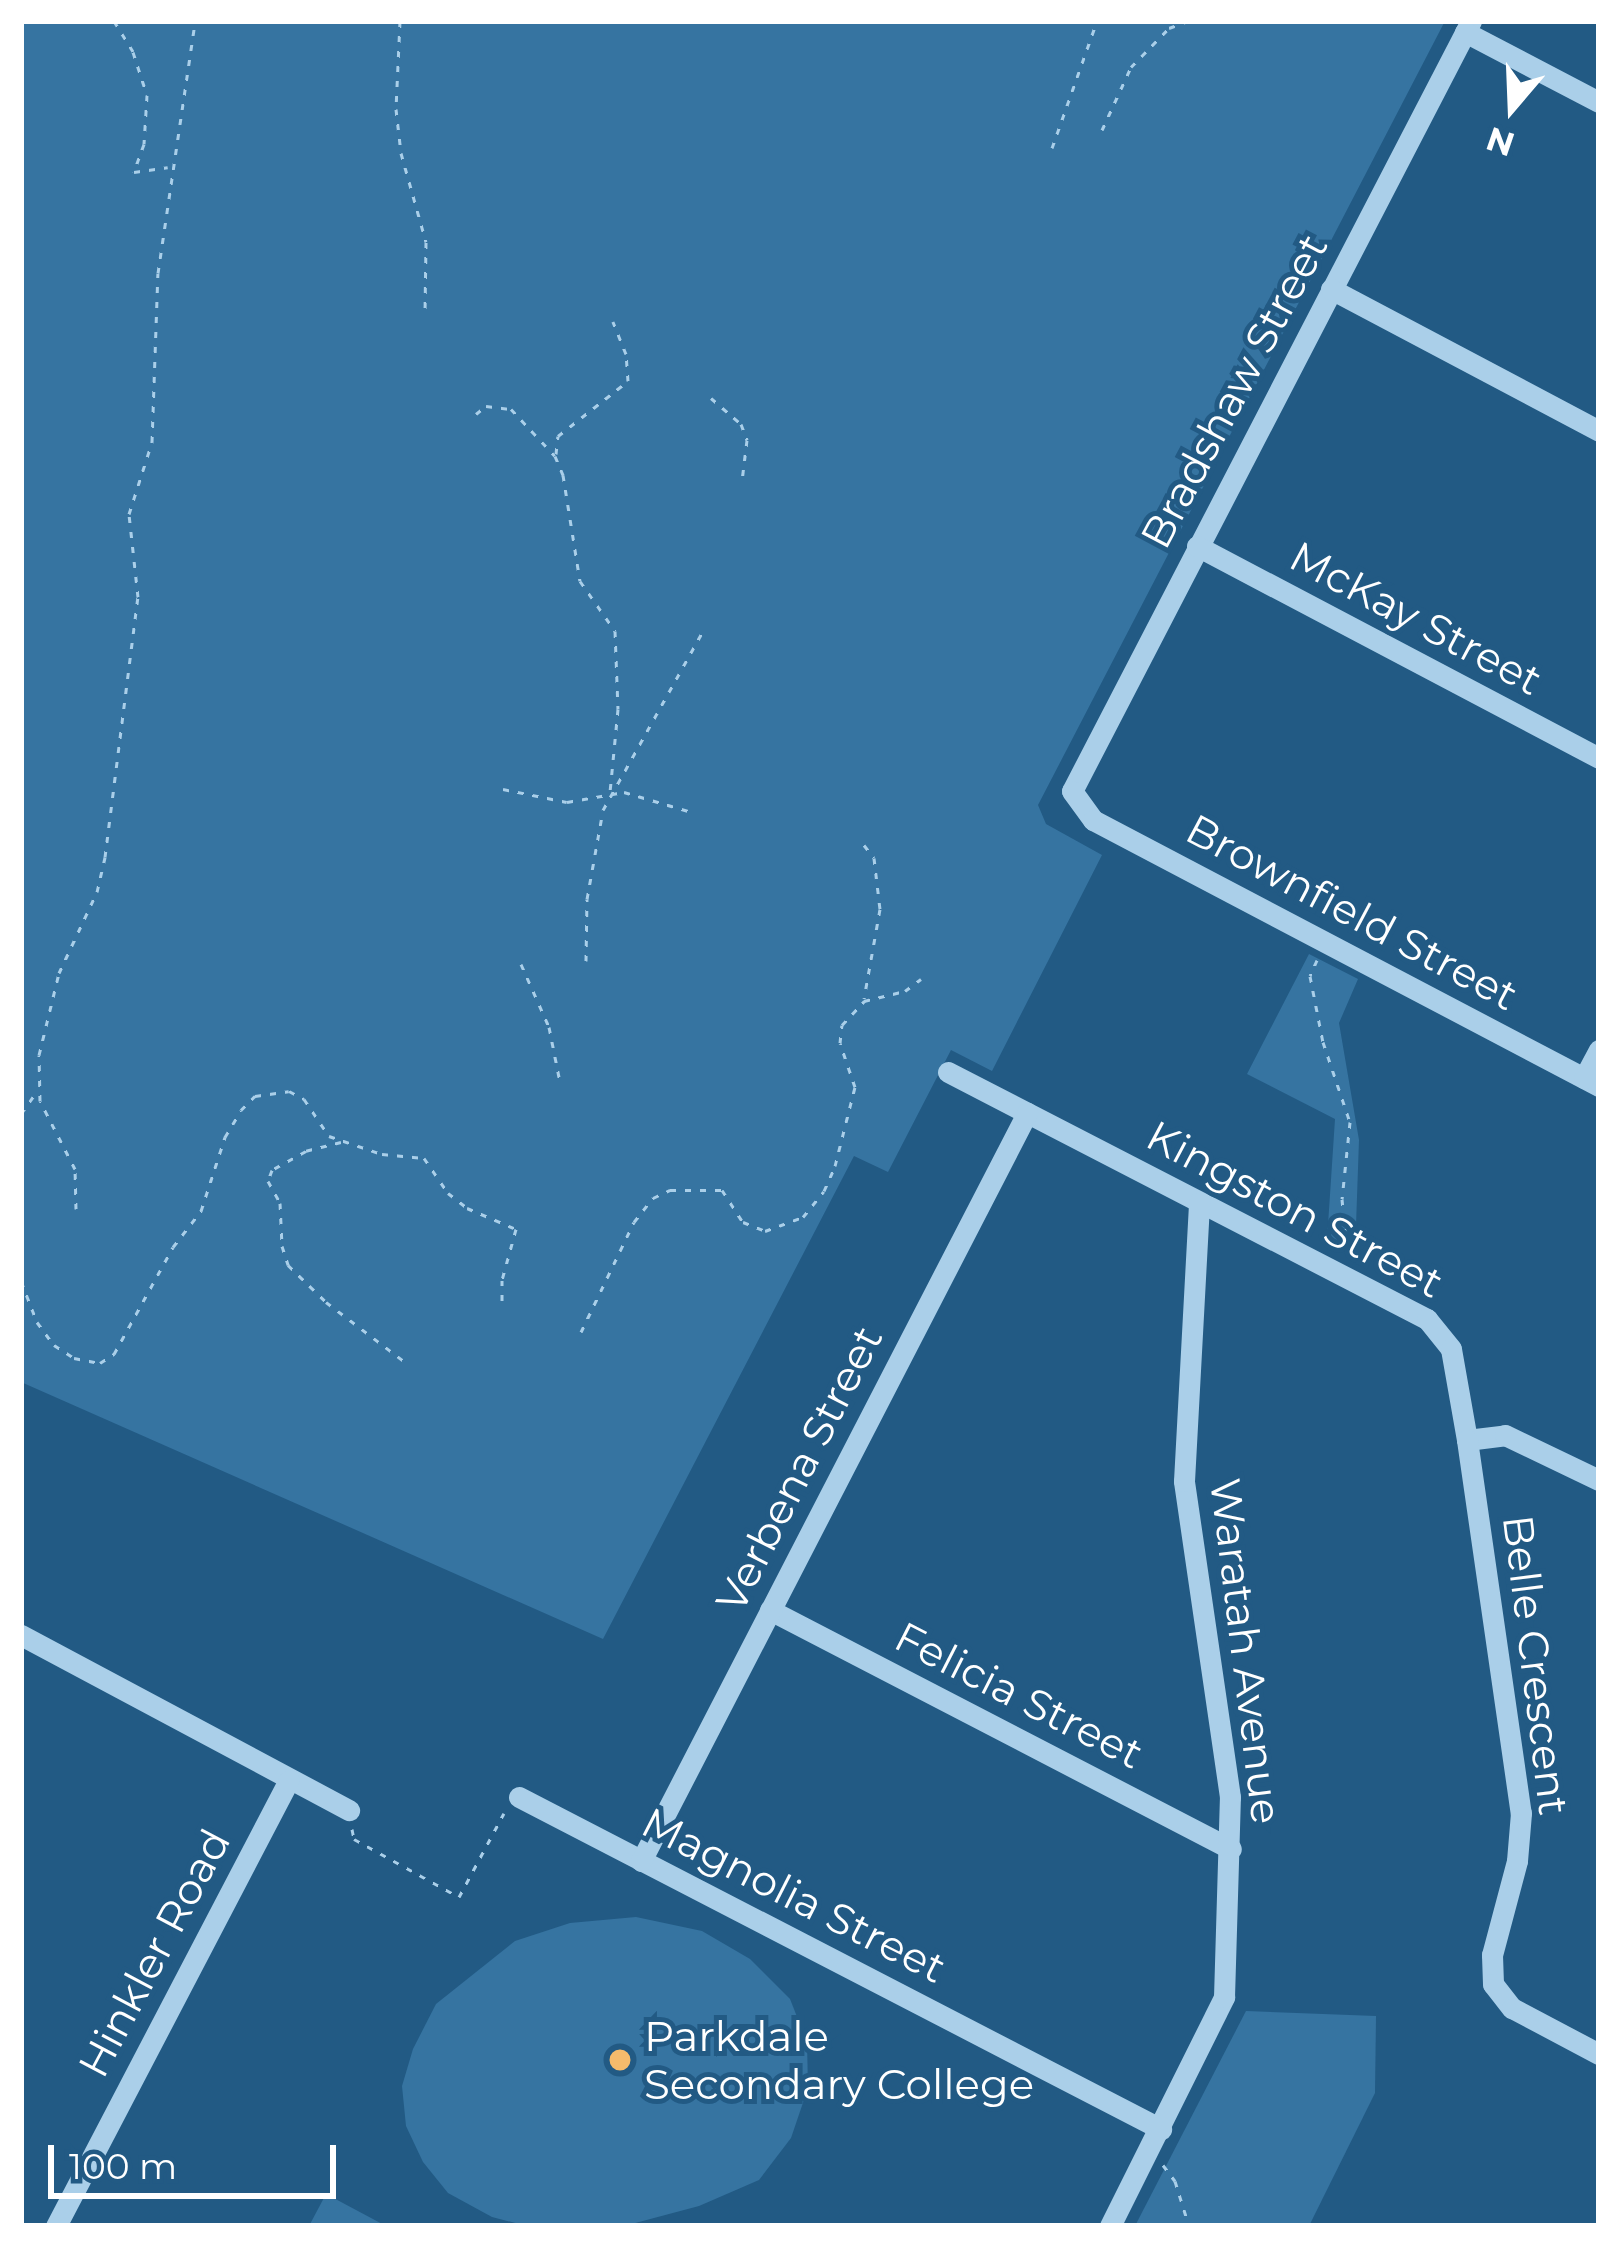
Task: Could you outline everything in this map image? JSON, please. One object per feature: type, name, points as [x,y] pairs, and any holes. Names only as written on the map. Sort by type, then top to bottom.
[{"type":"street","points":[[1468,26],[1599,102]]},
{"type":"street","name":"Bradshaw Street","points":[[1074,799],[1075,778],[1468,26]]},
{"type":"street","points":[[1331,289],[1599,430]]},
{"type":"street","name":"McKay Street","points":[[1197,546],[1599,758]]},
{"type":"street","name":"Brownfield Street","points":[[1074,799],[1093,820],[1592,1082]]},
{"type":"street","points":[[1592,1082],[1599,1050]]},
{"type":"street","name":"Kingston Street","points":[[948,1072],[1435,1325],[1451,1349],[1467,1440]]},
{"type":"street","name":"Verbena Street","points":[[641,1861],[1027,1113]]},
{"type":"street","name":"Waratah Avenue","points":[[1110,2226],[1222,2008],[1232,1849],[1230,1797],[1184,1480],[1199,1202]]},
{"type":"street","points":[[1467,1440],[1492,1435],[1523,1441],[1599,1480]]},
{"type":"street","name":"Belle Crescent","points":[[1467,1440],[1521,1813],[1516,1861],[1492,1955],[1493,1984],[1512,2008],[1599,2054]]},
{"type":"street","name":"Felicia Street","points":[[770,1610],[1232,1849]]},
{"type":"street","points":[[21,1635],[349,1810]]},
{"type":"street","name":"Hinkler Road","points":[[56,2226],[289,1780]]},
{"type":"street","name":"Magnolia Street","points":[[512,1803],[641,1861],[1161,2129]]},
{"type":"path","points":[[114,21],[133,52],[147,95],[144,144],[134,172],[170,166]]},
{"type":"path","points":[[76,1209],[75,1169],[40,1101],[39,1055],[59,973],[97,892],[105,857],[138,597],[129,514],[152,442],[154,324],[170,166],[194,21]]},
{"type":"path","points":[[400,21],[396,109],[401,153],[426,242],[425,310]]},
{"type":"path","points":[[1052,148],[1097,21]]},
{"type":"path","points":[[1102,130],[1131,67],[1169,28],[1188,21]]},
{"type":"path","points":[[555,456],[558,436],[628,382],[626,354],[613,321]]},
{"type":"path","points":[[711,398],[741,424],[747,440],[742,481]]},
{"type":"path","points":[[476,414],[486,406],[511,409],[555,456],[563,475],[580,581],[615,631],[618,709],[610,792],[593,855],[586,961]]},
{"type":"path","points":[[610,792],[702,633]]},
{"type":"path","points":[[503,789],[567,802],[610,792],[688,812]]},
{"type":"path","points":[[864,845],[874,859],[880,896],[864,1001]]},
{"type":"path","points":[[1326,942],[1310,976],[1329,1065],[1350,1122],[1342,1199],[1347,1255]]},
{"type":"path","points":[[521,964],[549,1027],[560,1082]]},
{"type":"path","points":[[581,1332],[634,1222],[653,1198],[670,1190],[722,1190],[742,1222],[765,1231],[803,1217],[824,1191],[835,1166],[855,1087],[841,1043],[842,1025],[864,1001],[904,991],[921,980]]},
{"type":"path","points":[[21,1114],[40,1087]]},
{"type":"path","points":[[21,1281],[37,1322],[54,1345],[74,1358],[100,1363],[132,1330],[173,1247],[201,1211],[225,1137],[254,1096],[289,1091],[304,1099],[340,1142]]},
{"type":"path","points":[[405,1362],[326,1302],[288,1265],[280,1203],[268,1181],[272,1170],[306,1151],[340,1142],[424,1158],[448,1193],[467,1208],[516,1229],[504,1268],[502,1306]]},
{"type":"path","points":[[349,1810],[354,1839],[459,1897],[512,1803]]},
{"type":"path","points":[[1148,2152],[1170,2170],[1189,2226]]},
{"type":"shaded area","points":[[21,21],[1445,21],[1038,805],[1046,824],[1102,855],[992,1071],[951,1050],[888,1172],[854,1156],[603,1639],[21,1382]]},
{"type":"shaded area","points":[[1309,954],[1358,979],[1339,1023],[1359,1140],[1355,1254],[1327,1240],[1335,1119],[1247,1074]]},
{"type":"shaded area","name":"Parkdale Secondary College","points":[[636,1917],[702,1931],[750,1959],[790,1999],[807,2042],[808,2088],[791,2138],[759,2180],[699,2206],[624,2226],[527,2226],[492,2217],[448,2193],[423,2162],[406,2126],[402,2086],[413,2049],[436,2004],[515,1941],[570,1923]]},
{"type":"shaded area","points":[[1246,2011],[1376,2016],[1375,2093],[1309,2226],[1135,2226]]},
{"type":"shaded area","points":[[326,2194],[386,2226],[309,2226]]},
{"type":"place","name":"Parkdale Secondary College","points":[[620,2060]]}]
